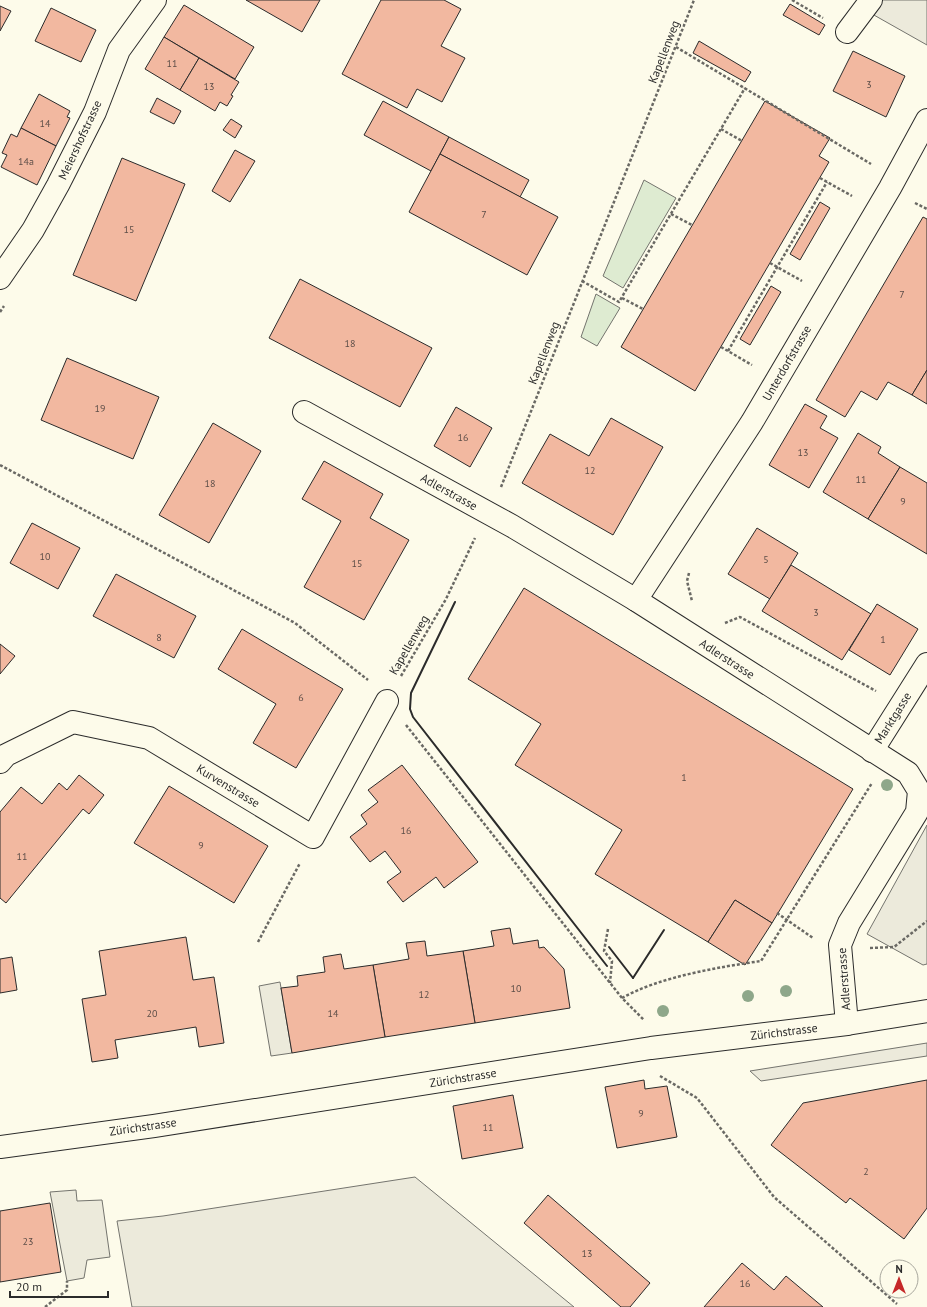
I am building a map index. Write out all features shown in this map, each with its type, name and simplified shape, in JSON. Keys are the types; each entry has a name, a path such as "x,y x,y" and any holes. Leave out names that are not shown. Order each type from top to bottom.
{"street":[{"name":"Meiershofstrasse","path":"0,278 33,230 58,185 94,112 119,50 155,0"},
{"path":"847,32 871,0"},
{"name":"Unterdorfstrasse","path":"636,600 749,428 927,120"},
{"name":"Adlerstrasse","path":"304,412 512,526 636,600 872,752 908,773 919,791 917,812 849,923 840,945 847,1024"},
{"name":"Marktgasse","path":"872,752 927,664"},
{"path":"313,837 387,701"},
{"name":"Kurvenstrasse","path":"0,762 6,755 73,722 149,738 313,837"},
{"name":"Zürichstrasse","path":"0,1147 154,1126 651,1048 847,1024 927,1011"}],"path":[{"name":"Kapellenweg","path":"387,701 446,599 503,484 694,0"},
{"path":"792,0 847,32"},
{"path":"676,47 871,164"},
{"path":"582,281 619,302 745,88"},
{"path":"721,129 742,141"},
{"path":"820,178 852,196"},
{"path":"728,351 827,182"},
{"path":"671,214 692,225"},
{"path":"770,263 802,281"},
{"path":"622,298 643,309"},
{"path":"721,347 752,365"},
{"path":"691,567 687,581 693,605"},
{"path":"723,624 740,617 901,704"},
{"path":"622,998 637,989 703,971 761,961 874,780"},
{"path":"258,942 313,837"},
{"path":"777,913 814,938"},
{"path":"863,949 894,947 927,921"},
{"path":"608,929 604,951 612,961 610,983"},
{"path":"651,1048 654,1072 697,1098 774,1197 897,1304"},
{"path":"44,1307 67,1290 67,1281"}],"green space":[{"path":"644,180 676,198 623,288 603,276"},
{"path":"596,294 620,308 597,346 581,337"}],"shaded area":[{"path":"871,0 927,0 927,45 865,10"},
{"path":"927,825 927,964 923,965 867,934"},
{"path":"280,982 292,1053 271,1056 259,986"},
{"path":"927,1043 927,1056 761,1081 750,1071"},
{"path":"415,1177 574,1307 132,1307 117,1221 163,1216"},
{"path":"76,1190 77,1201 102,1200 110,1257 87,1260 84,1278 67,1281 50,1192"}],"building":[{"path":"246,0 320,0 302,32"},
{"path":"381,0 444,0 461,9 441,46 465,58 442,102 417,89 407,108 342,74"},
{"path":"790,4 825,25 819,35 783,15"},
{"path":"184,5 254,47 235,79 164,37"},
{"path":"0,6 11,11 0,31"},
{"path":"51,8 96,30 81,62 35,41"},
{"path":"164,37 199,58 180,90 145,69"},
{"path":"699,41 751,72 745,82 693,53"},
{"path":"853,51 905,76 886,117 833,91"},
{"path":"199,58 239,82 231,95 233,96 227,106 220,102 215,111 180,90"},
{"path":"39,94 70,111 67,117 70,118 56,146 21,128"},
{"path":"157,98 181,111 174,124 150,112"},
{"path":"383,101 449,137 431,171 364,135"},
{"path":"765,101 830,138 819,156 829,162 695,391 621,347"},
{"path":"231,119 242,126 235,138 223,130"},
{"path":"21,128 56,146 37,185 1,167 7,155 2,153 11,134 17,137"},
{"path":"449,137 529,180 520,197 440,154"},
{"path":"235,150 255,161 230,202 212,191"},
{"path":"440,154 558,217 527,275 409,212"},
{"path":"122,158 185,184 136,301 73,275"},
{"path":"820,202 830,208 800,260 790,254"},
{"path":"923,217 927,219 927,370 912,395 888,382 877,400 861,391 845,417 816,400"},
{"path":"300,279 432,348 400,407 269,338"},
{"path":"771,286 781,292 750,345 740,339"},
{"path":"67,358 159,397 133,459 41,420"},
{"path":"927,370 927,404 912,395"},
{"path":"805,404 827,416 820,428 838,438 809,488 769,465"},
{"path":"456,407 492,428 470,467 434,446"},
{"path":"611,418 663,447 613,535 522,483 550,434 589,456"},
{"path":"213,423 261,451 209,543 159,515"},
{"path":"858,433 881,447 878,453 900,467 868,519 823,492"},
{"path":"324,461 383,494 370,518 409,540 364,620 304,587 341,521 302,499"},
{"path":"900,467 927,483 927,554 868,519"},
{"path":"32,523 80,548 58,589 10,563"},
{"path":"757,528 798,553 770,599 728,574"},
{"path":"791,565 871,614 842,660 762,611"},
{"path":"116,574 196,616 174,658 93,616"},
{"path":"524,588 853,789 772,923 735,900 708,942 595,874 622,830 515,765 541,724 468,679"},
{"path":"877,604 918,629 890,675 849,650"},
{"path":"242,629 343,689 296,768 253,743 276,704 218,669"},
{"path":"0,644 15,656 0,674"},
{"path":"402,765 478,862 444,888 436,877 403,902 387,882 401,872 385,851 370,862 350,837 367,824 361,815 378,802 368,790"},
{"path":"79,775 104,795 89,814 83,809 6,903 0,898 0,812 21,787 42,804 59,783 67,790"},
{"path":"169,786 268,846 234,903 134,843"},
{"path":"735,900 772,923 745,965 708,942"},
{"path":"510,928 513,944 538,940 539,948 544,947 564,969 570,1008 475,1023 463,951 494,946 491,931"},
{"path":"186,937 193,980 214,977 224,1043 199,1047 196,1027 115,1040 118,1058 92,1062 82,999 106,995 99,951"},
{"path":"425,941 427,956 463,951 475,1023 385,1037 373,965 409,959 406,943"},
{"path":"341,954 344,969 373,965 385,1037 292,1053 281,988 298,986 297,976 325,972 323,957"},
{"path":"12,957 17,990 0,993 0,959"},
{"path":"644,1080 645,1089 667,1086 677,1137 617,1148 605,1087"},
{"path":"927,1080 927,1208 904,1239 850,1198 846,1203 771,1145 803,1103"},
{"path":"513,1095 523,1148 462,1159 453,1106"},
{"path":"548,1195 650,1283 630,1307 621,1307 524,1223"},
{"path":"50,1203 61,1272 0,1282 0,1211"},
{"path":"742,1263 774,1290 786,1276 823,1307 704,1307"}],"wall":[{"path":"455,602 411,693 410,709 413,717 607,966"},
{"path":"633,978 664,930"},
{"path":"609,947 633,978"}]}
